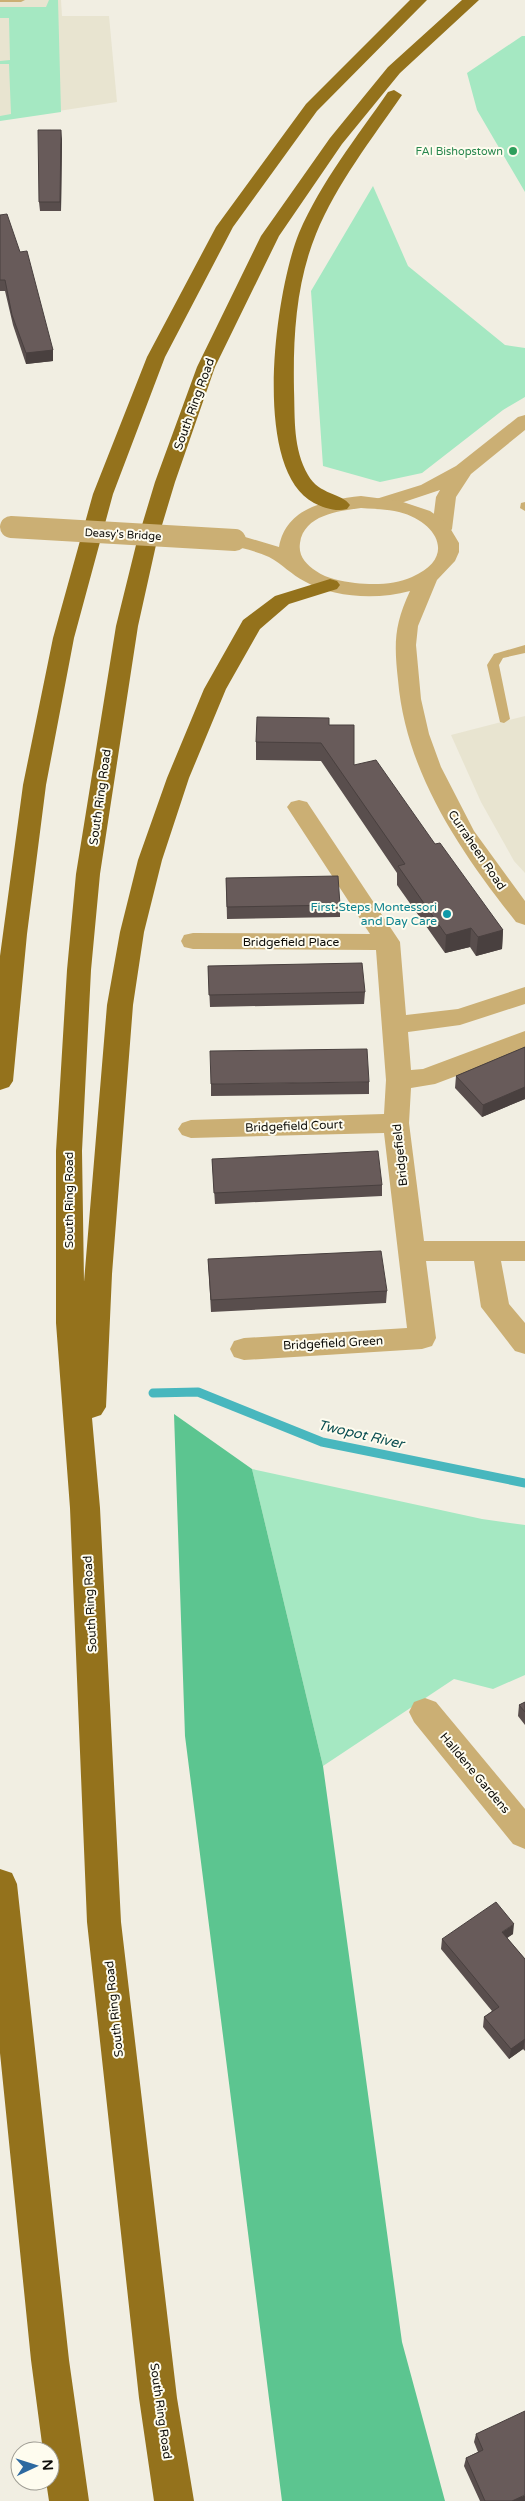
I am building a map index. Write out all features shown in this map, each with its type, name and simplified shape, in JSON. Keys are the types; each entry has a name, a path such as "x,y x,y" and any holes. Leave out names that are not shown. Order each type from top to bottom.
{"highway":[{"path":"0,1081 18,896 49,707 86,547 128,418 151,363 181,302 212,244 241,199 272,157 339,78 373,42 420,0"},
{"name":"South Ring Road","path":"174,2501 158,2398 104,1922 85,1508 70,1304 69,1151 79,970 100,791 127,626 146,545 165,482 206,367 270,236 336,141 394,70 471,0"},
{"path":"340,505 314,495 304,484 293,464 288,440 284,355 288,307 296,266 309,232 334,184 438,29"},
{"path":"85,1508 98,1274 119,1014 132,932 150,860 178,778 216,689 251,625 282,600 330,584"},
{"path":"0,1884 50,2360 69,2501"}],"street":[{"path":"235,540 260,537 296,525 315,513 340,505 383,503 428,489 463,470 525,421"},
{"path":"442,529 446,497 463,470"},
{"path":"383,503 414,511 427,517 442,529"},
{"path":"296,525 289,538 289,552 297,565"},
{"name":"Deasy's Bridge","path":"4,527 235,540"},
{"name":"Curraheen Road","path":"235,540 274,552 297,565 311,576 330,584 352,589 374,590 395,588 428,577 439,568 446,559 449,549 448,539 442,529"},
{"name":"Curraheen Road","path":"428,577 418,596 406,633 407,687 420,744 450,812 486,868 525,917"},
{"name":"Curraheen Road","path":"374,590 392,609 406,633"},
{"path":"300,807 388,942"},
{"name":"Bridgefield Place","path":"193,941 388,942"},
{"name":"Bridgefield","path":"388,942 399,1080 396,1124 422,1338"},
{"path":"396,1025 460,1017 525,995"},
{"path":"399,1080 426,1078 525,1040"},
{"name":"Bridgefield Court","path":"191,1129 396,1124"},
{"path":"411,1251 525,1250"},
{"path":"486,1251 496,1307 525,1343"},
{"name":"Bridgefield Green","path":"244,1348 422,1338"},
{"name":"Halldene Gardens","path":"425,1712 525,1834"}],"lane":[{"path":"0,0 21,0"},
{"path":"504,719 493,665 498,656 525,649"}],"shaded area":[{"path":"0,0 61,0 62,16 109,16 117,102 0,120"},
{"path":"525,716 525,873 514,861 481,802 451,735"}],"green space":[{"path":"49,0 58,0 61,112 0,121 0,116 11,114 9,64 0,64 0,61 10,60 9,18 0,18 0,7 46,7"},
{"name":"FAI Bishopstown","path":"522,36 525,36 525,192 477,110 467,73"},
{"path":"373,186 408,266 505,345 525,348 525,397 503,410 422,473 380,482 323,466 311,291"},
{"path":"174,1414 252,1469 323,1766 402,2342 445,2501 282,2501 185,1736"},
{"path":"252,1469 482,1519 525,1525 525,1675 493,1689 454,1679 323,1766"}],"building":[{"path":"38,130 61,130 60,202 39,202"},
{"path":"7,214 20,252 27,251 53,350 26,353 12,315 5,280 0,280 0,215"},
{"path":"257,717 329,718 329,725 354,725 354,765 376,760 435,844 440,843 503,930 478,937 471,928 446,935 398,866 405,864 321,743 256,742"},
{"path":"338,876 340,905 227,907 226,878"},
{"path":"362,963 365,992 209,995 208,966"},
{"path":"525,1047 525,1087 483,1105 456,1076"},
{"path":"367,1049 369,1082 211,1084 210,1051"},
{"path":"378,1151 382,1185 214,1193 212,1159"},
{"path":"381,1251 387,1291 211,1300 208,1259"},
{"path":"525,1702 525,1712 519,1705"},
{"path":"496,1902 514,1924 502,1932 525,1959 525,2039 511,2049 484,2017 499,2007 442,1939"},
{"path":"525,2411 525,2495 512,2501 485,2501 466,2458 483,2450 476,2434"}],"waterway":[{"name":"Twopot River","path":"153,1393 198,1392 322,1442 525,1483"}],"place":[{"name":"FAI Bishopstown","path":"513,151"},
{"name":"First Steps Montessori and Day Care","path":"447,914"}]}
